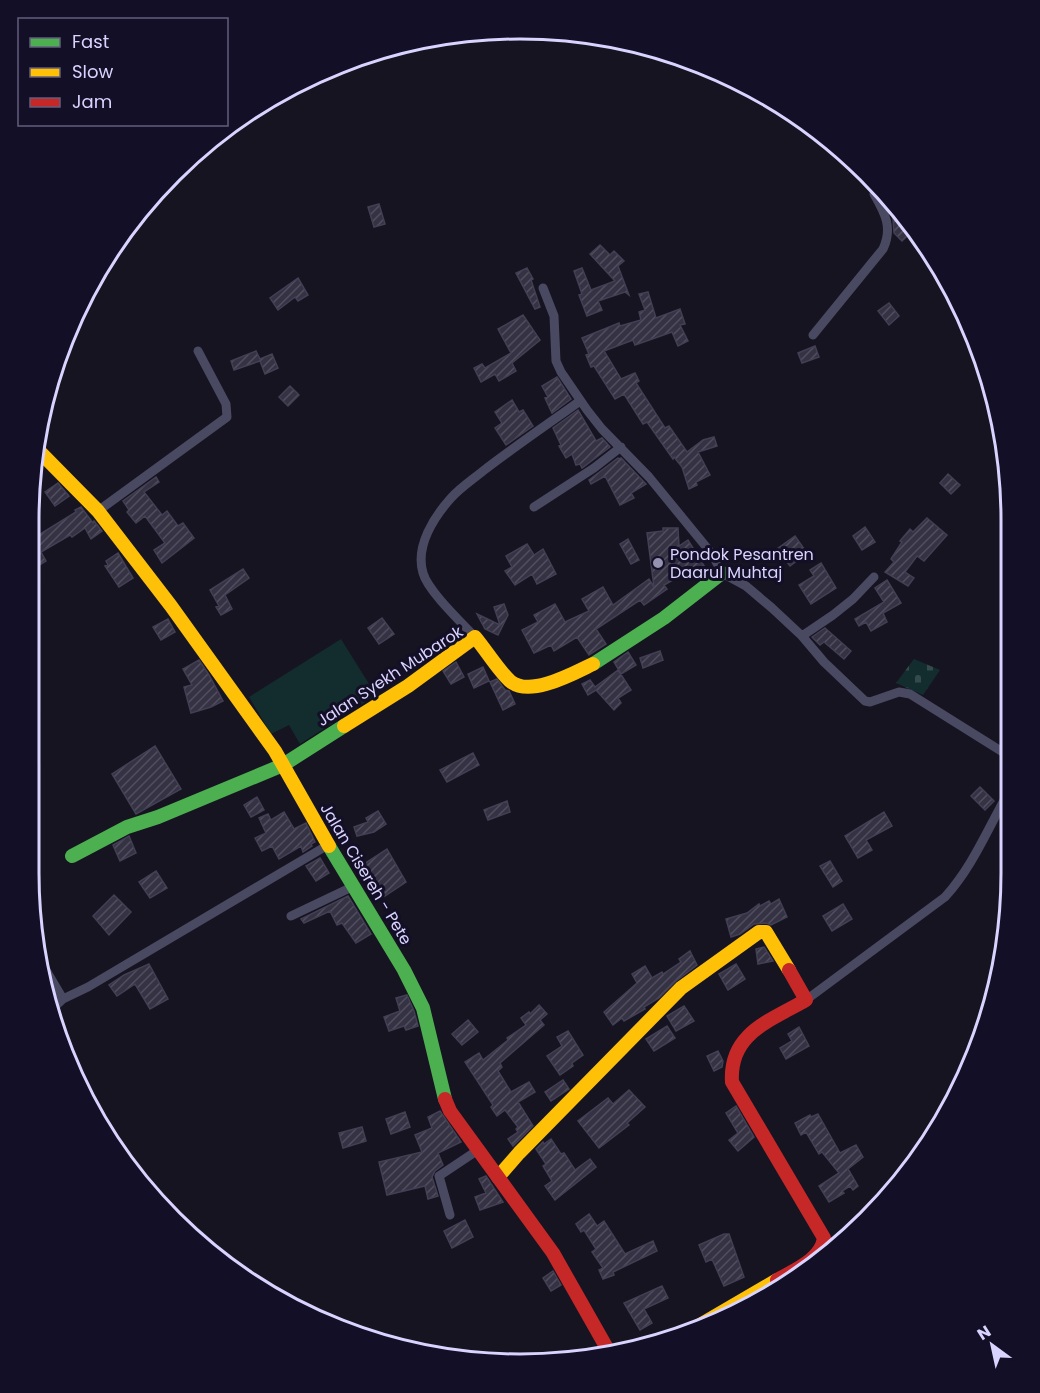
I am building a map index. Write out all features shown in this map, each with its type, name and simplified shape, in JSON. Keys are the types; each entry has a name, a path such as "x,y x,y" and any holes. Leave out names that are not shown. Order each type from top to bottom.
{"street":[{"path":"813,335 883,249 888,239 887,220 875,195"},
{"path":"543,288 554,316 556,361 561,372 602,429 650,477 712,554 722,573 746,586 802,636 824,662 865,701 870,702 899,692 910,694 1001,751"},
{"path":"98,511 226,417 226,404 198,351"},
{"path":"475,637 430,586 423,573 421,557 429,530 438,513 453,495 497,460 580,401"},
{"path":"534,507 594,468 621,447"},
{"name":"Jalan Cisereh - Pete","path":"43,455 98,511 171,606 283,765 328,845 405,970 423,1008 443,1096 450,1111 553,1253 606,1346"},
{"name":"Jalan Syekh Mubarok","path":"72,856 127,827 158,817 283,765 408,686 475,637 511,682 522,686 552,684 597,662 663,618 722,573"},
{"path":"802,636 840,610 874,577"},
{"path":"821,1248 824,1238 732,1082 730,1065 735,1051 744,1039 806,1000 945,897 976,856 1001,807"},
{"path":"57,1004 328,845"},
{"path":"291,916 354,886"},
{"path":"498,1177 681,988 759,932 766,932 769,936 806,1000"},
{"path":"51,978 63,999"},
{"path":"450,1215 439,1176 478,1150"}],"green space":[{"path":"341,639 376,695 300,744 289,725 271,734 249,697"},
{"path":"914,659 940,670 923,695 896,683"}],"building":[{"path":"379,204 385,224 374,227 368,207"},
{"path":"891,213 908,235 902,241 894,233"},
{"path":"600,245 610,255 614,251 624,261 618,266 629,295 625,292 598,301 602,310 587,316 579,295 582,294 574,271 582,268 591,290 615,281 590,254"},
{"path":"527,268 533,279 531,280 540,307 535,309 516,273"},
{"path":"298,278 308,295 298,301 295,297 278,310 270,298"},
{"path":"648,292 656,318 680,309 685,324 680,325 688,341 678,346 672,332 635,345 633,340 604,351 621,379 635,373 639,381 636,383 665,428 669,426 687,452 703,440 714,437 717,446 698,452 710,475 696,482 697,485 689,489 682,467 674,457 673,459 647,422 643,424 624,394 615,399 594,366 591,367 586,355 589,354 582,338 619,323 620,326 641,320 639,312 645,310 639,294"},
{"path":"889,303 899,316 889,325 878,311"},
{"path":"523,315 540,340 512,363 516,371 499,381 495,374 481,382 474,368 482,364 485,368 511,353 498,329"},
{"path":"815,346 819,357 802,363 798,353"},
{"path":"256,351 260,359 272,354 278,368 265,374 260,361 234,370 231,361"},
{"path":"557,377 571,399 552,413 545,398 548,397 542,386"},
{"path":"290,386 299,395 288,406 279,397"},
{"path":"512,400 519,412 523,410 533,426 506,445 495,428 502,423 495,412"},
{"path":"578,410 596,441 602,438 610,447 582,468 580,464 576,465 572,454 566,458 553,428"},
{"path":"621,458 646,484 631,493 634,498 620,505 605,476 591,484 589,480"},
{"path":"948,474 960,485 951,494 940,483"},
{"path":"156,477 159,482 144,492 162,515 167,511 178,526 183,523 194,538 162,563 154,550 165,543 145,516 136,523 127,512 129,510 123,501"},
{"path":"58,483 69,496 55,506 45,492"},
{"path":"81,507 102,531 91,539 85,528 72,537 70,535 41,552 46,561 39,565 39,535 76,512 75,510"},
{"path":"927,518 947,535 924,561 917,556 905,572 914,578 908,586 885,572 894,562 891,559 902,542 900,541 910,529 913,532"},
{"path":"865,527 875,542 862,550 853,536"},
{"path":"663,528 678,528 679,546 688,540 706,569 698,574 694,568 664,585 667,589 644,605 640,600 596,629 606,644 589,655 577,637 554,651 551,645 534,653 522,630 538,622 534,615 555,604 565,622 589,611 582,599 603,587 613,605 649,579 654,587 647,533 663,531"},
{"path":"795,536 807,553 790,566 777,549"},
{"path":"628,539 639,560 631,564 620,544"},
{"path":"527,544 534,555 543,549 556,574 537,584 532,574 515,585 505,571 512,567 506,556"},
{"path":"118,553 133,578 119,587 105,566 108,565 106,561"},
{"path":"821,563 836,588 811,604 799,585 814,576 810,570"},
{"path":"243,569 249,578 225,595 232,609 221,615 210,590"},
{"path":"887,580 901,603 883,613 887,622 871,631 866,622 859,626 855,619 884,602 875,588"},
{"path":"504,604 508,615 498,635 485,629 477,614 500,625 494,607"},
{"path":"382,618 394,634 379,644 368,628"},
{"path":"168,619 175,632 161,640 153,627"},
{"path":"825,628 851,651 844,659 824,642 820,645 812,637"},
{"path":"660,651 663,660 643,668 640,658"},
{"path":"628,652 636,665 621,674 614,662"},
{"path":"199,660 223,701 191,713 184,687 192,685 183,669"},
{"path":"456,662 464,677 451,684 443,671"},
{"path":"483,667 489,681 474,688 468,674"},
{"path":"618,670 631,690 618,698 621,703 614,710 596,690 588,695 582,684 590,680 595,687"},
{"path":"497,679 505,690 509,691 515,704 503,710 490,682"},
{"path":"155,746 181,789 136,814 112,774"},
{"path":"473,753 479,765 447,782 440,770"},
{"path":"980,787 994,801 985,810 971,796"},
{"path":"257,797 264,810 251,817 244,805"},
{"path":"507,801 510,812 488,820 484,810"},
{"path":"378,811 386,824 374,832 357,836 354,827 368,822 366,818"},
{"path":"284,812 294,829 306,823 315,842 303,852 301,846 279,859 272,846 262,851 255,838 266,833 259,818 268,814 271,820"},
{"path":"884,812 892,826 866,840 872,850 858,858 845,836"},
{"path":"129,836 136,853 120,861 113,845"},
{"path":"387,849 406,882 379,900 367,879 372,876 364,864"},
{"path":"320,858 329,873 316,881 306,866"},
{"path":"830,861 842,881 833,887 820,866"},
{"path":"156,871 167,888 150,898 139,882"},
{"path":"114,895 131,912 109,935 93,916"},
{"path":"348,896 371,934 356,943 342,923 337,925 330,911 304,923 301,919"},
{"path":"779,899 787,917 771,925 754,924 740,934 731,937 726,919 747,913 759,904 760,906 769,901 771,904"},
{"path":"843,904 852,919 832,931 823,916"},
{"path":"764,947 773,961 758,964 756,949"},
{"path":"690,951 697,965 659,998 644,1007 645,1009 624,1021 622,1018 613,1025 604,1012 637,983 632,974 645,966 652,978 662,972 663,974 681,962 679,959"},
{"path":"149,964 168,999 150,1009 135,984 117,996 109,985 124,975"},
{"path":"736,964 745,979 728,990 719,974"},
{"path":"407,995 418,1026 406,1030 404,1026 389,1031 384,1017 400,1011 396,998"},
{"path":"539,1005 547,1014 540,1020 544,1025 500,1063 502,1067 498,1071 511,1092 529,1082 535,1092 518,1102 533,1126 513,1146 508,1139 518,1132 516,1129 518,1127 505,1110 497,1116 491,1107 493,1105 465,1062 479,1053 483,1060 508,1040 507,1038 526,1025 521,1018 529,1012 530,1014"},
{"path":"684,1006 694,1021 676,1031 667,1016"},
{"path":"468,1020 478,1032 462,1045 452,1034"},
{"path":"667,1026 675,1038 654,1051 646,1039"},
{"path":"799,1027 809,1046 786,1059 780,1048 792,1041 788,1034"},
{"path":"568,1031 583,1055 560,1075 547,1056 562,1046 557,1037"},
{"path":"718,1051 723,1061 722,1067 714,1071 707,1056"},
{"path":"563,1080 569,1089 551,1101 545,1092"},
{"path":"629,1090 645,1107 627,1123 629,1125 599,1148 578,1121 608,1098 613,1104"},
{"path":"736,1106 754,1137 738,1151 729,1140 738,1133 726,1113"},
{"path":"440,1111 461,1142 438,1153 443,1165 435,1171 432,1177 438,1196 428,1199 425,1186 387,1195 379,1162 422,1152 415,1135 432,1128 428,1117"},
{"path":"405,1112 410,1127 391,1134 386,1119"},
{"path":"818,1114 840,1153 856,1145 863,1157 848,1169 858,1186 853,1190 850,1186 842,1191 844,1193 829,1202 819,1186 839,1173 822,1152 819,1154 806,1132 801,1135 795,1123 810,1115 811,1117"},
{"path":"362,1127 366,1141 343,1148 339,1133"},
{"path":"551,1139 575,1170 590,1159 596,1167 555,1200 545,1186 552,1181 543,1166 546,1164 536,1149 543,1142 544,1144"},
{"path":"486,1176 503,1202 480,1210 475,1197 486,1193 479,1179"},
{"path":"589,1214 597,1226 604,1221 625,1254 653,1241 657,1251 603,1279 599,1270 603,1268 592,1252 596,1249 584,1230 581,1232 576,1224"},
{"path":"465,1220 473,1237 452,1248 444,1231"},
{"path":"729,1234 744,1277 724,1286 712,1259 706,1262 699,1245"},
{"path":"553,1271 561,1285 551,1291 543,1278"},
{"path":"662,1286 668,1298 644,1309 652,1323 640,1330 624,1303"}],"traffic: fast":[{"path":"593,664 664,618 722,573"},
{"path":"72,856 127,827 158,817 283,765 344,726"},
{"path":"329,846 404,970 423,1008 445,1099"}],"traffic: slow":[{"path":"43,455 98,511 171,606 275,751 329,846"},
{"path":"344,726 408,686 475,637 510,681 519,686 529,687 552,682 593,664"},
{"path":"498,1177 681,988 759,932 766,932 789,970"}],"traffic: jam":[{"path":"789,970 806,1000 766,1022 745,1040 737,1051 732,1082 824,1238 820,1249"},
{"path":"445,1099 450,1111 553,1253 606,1346"}],"place":[{"name":"Pondok Pesantren Daarul Muhtaj","path":"658,563"}]}
